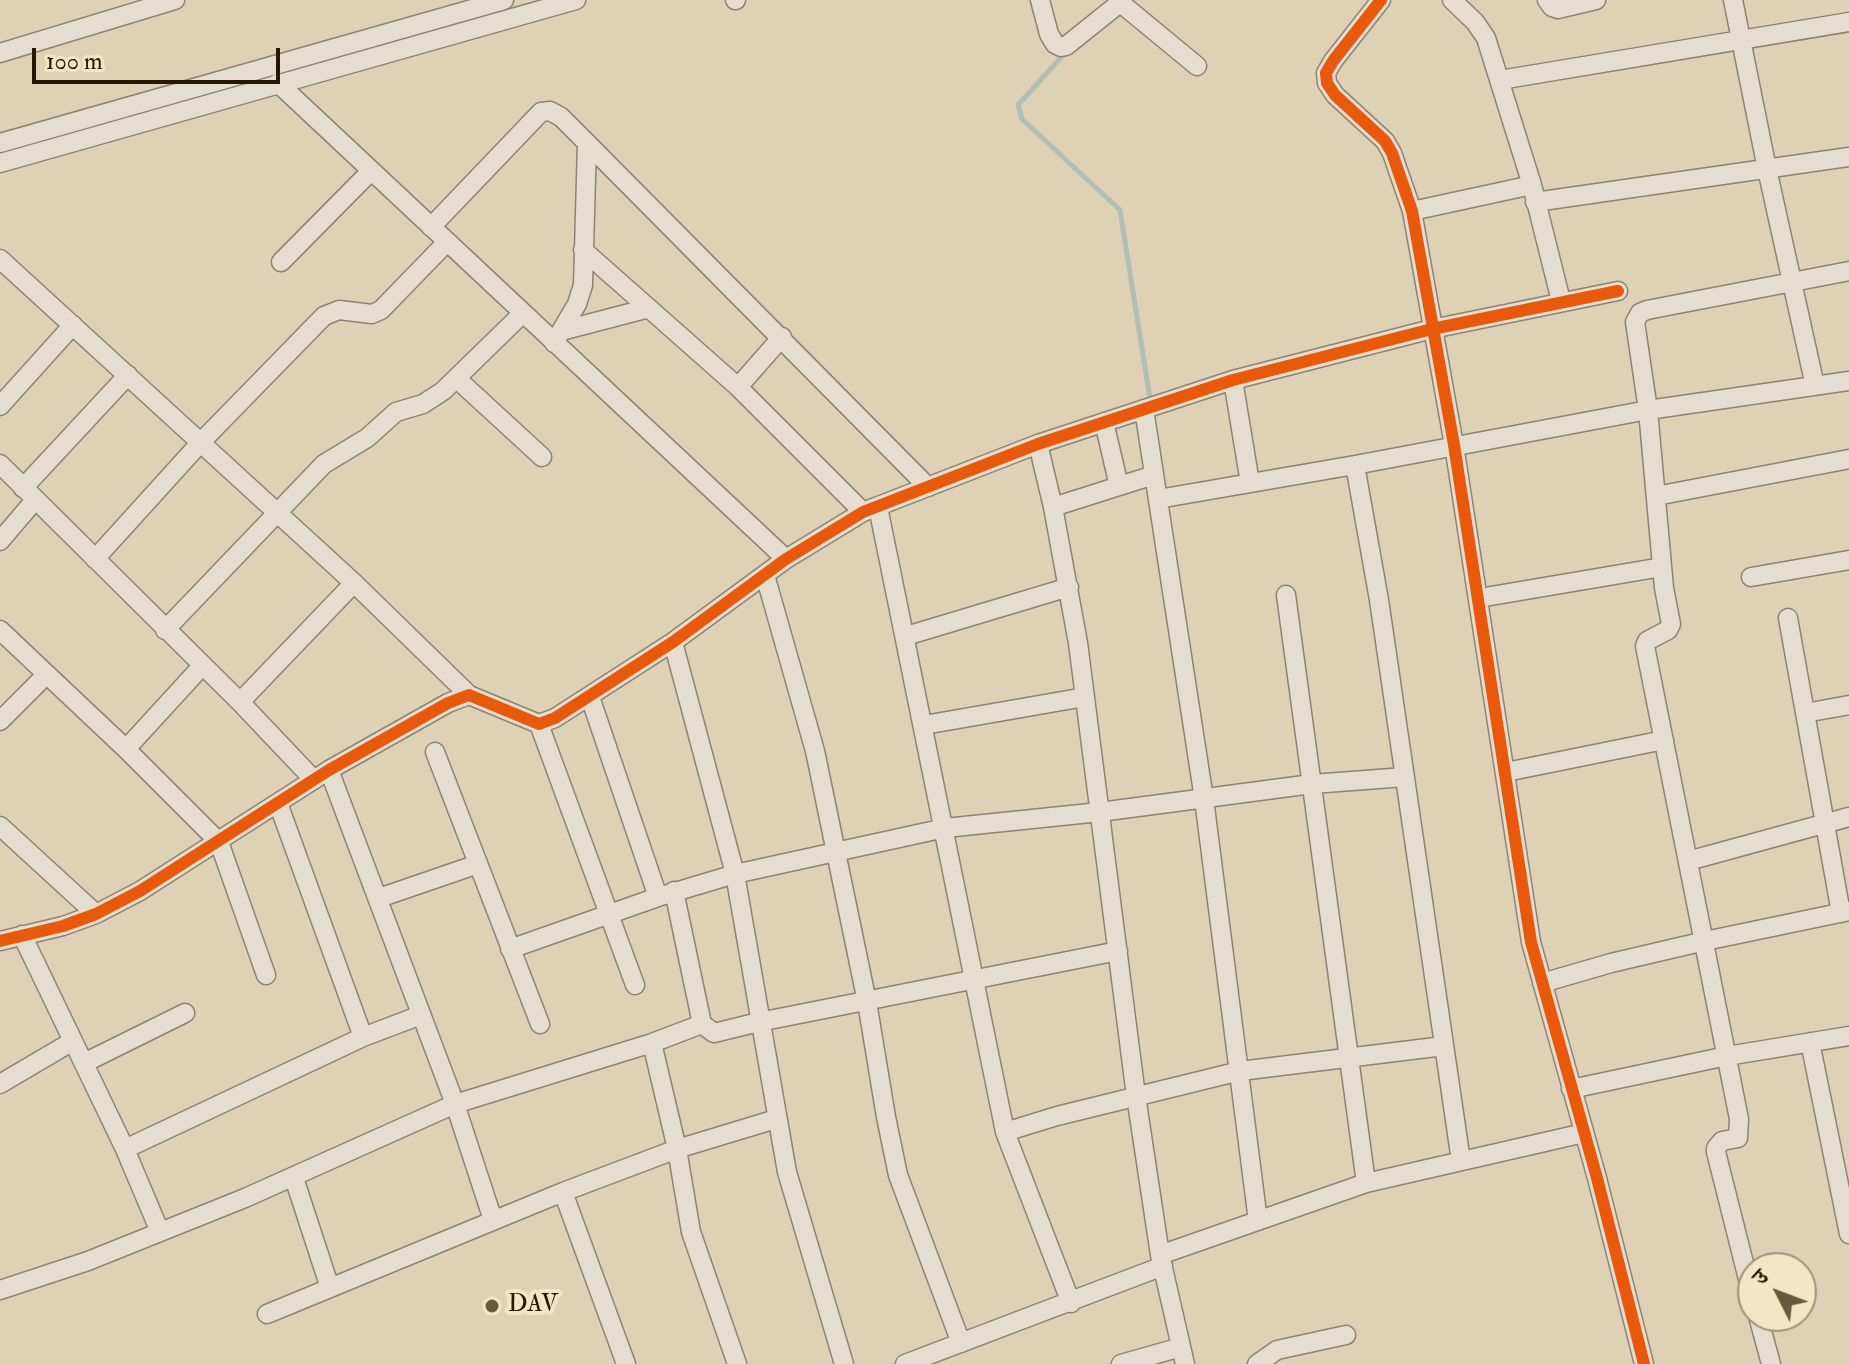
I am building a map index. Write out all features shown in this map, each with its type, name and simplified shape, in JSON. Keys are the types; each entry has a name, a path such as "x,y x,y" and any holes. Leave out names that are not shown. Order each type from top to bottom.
{"street":[{"path":"0,53 133,6 175,0"},
{"path":"0,163 103,124 504,0"},
{"path":"0,143 103,124 278,83 576,0"},
{"path":"1040,0 1049,34 1061,47 1116,6 1123,5 1197,66"},
{"path":"1381,0 1333,61 1326,73 1327,83 1335,95 1385,141 1412,211 1479,598 1531,942 1644,1364"},
{"path":"1547,0 1558,9 1596,0"},
{"path":"1733,0 1815,386"},
{"path":"1462,3 1486,38 1500,80 1534,194 1561,301"},
{"path":"1500,80 1849,22"},
{"path":"278,83 523,313 558,337 786,559"},
{"path":"431,227 541,112 550,111 561,117 928,487"},
{"path":"558,337 577,304 583,285 587,143"},
{"path":"1412,211 1849,157"},
{"path":"281,262 371,171"},
{"path":"95,559 201,442 324,316 339,310 372,314 381,310 447,242"},
{"path":"583,250 871,509 906,636 1005,1132 1071,1303"},
{"path":"0,259 354,583 469,695 539,724 635,985"},
{"path":"1741,1252 1716,1152 1718,1144 1738,1138 1740,1134 1705,941 1645,646 1647,641 1668,630 1671,624 1662,567 1648,410 1635,322 1640,313 1849,271"},
{"path":"539,724 590,697 673,642 786,559 871,509 1038,444 1233,380 1432,329 1618,291"},
{"path":"558,337 649,308"},
{"path":"165,630 330,458 367,438 396,412 432,399 523,313"},
{"path":"0,406 73,325"},
{"path":"738,387 782,337"},
{"path":"0,541 29,494 128,375"},
{"path":"456,378 542,457"},
{"path":"1233,380 1250,483"},
{"path":"1158,499 1648,410 1849,381"},
{"path":"1144,409 1204,799 1258,1221"},
{"path":"1104,422 1119,486"},
{"path":"1038,444 1069,587 1136,1096 1162,1260 1183,1355 1121,1364"},
{"path":"1656,496 1849,459"},
{"path":"0,464 202,666 322,775 379,898 455,1104 493,1220"},
{"path":"1355,465 1379,600 1461,1161"},
{"path":"1053,507 1154,475"},
{"path":"1751,577 1849,560"},
{"path":"1479,598 1662,567"},
{"path":"765,575 815,751 867,1002 898,1175 961,1343"},
{"path":"240,702 354,583"},
{"path":"906,636 1069,587"},
{"path":"1286,595 1366,1183"},
{"path":"1542,983 1611,963 1845,912 1824,823 1788,618"},
{"path":"0,630 219,842 266,975"},
{"path":"673,642 735,874 776,1119 797,1211 844,1364"},
{"path":"126,749 202,666"},
{"path":"0,721 47,674"},
{"path":"0,941 63,926 96,914 140,891 322,775 448,703 469,695"},
{"path":"590,697 666,894 702,1024 714,1033 1118,951"},
{"path":"924,725 1085,697"},
{"path":"1805,713 1849,705"},
{"path":"1506,772 1664,740"},
{"path":"435,752 540,1024"},
{"path":"510,949 666,894 735,874 945,828 1100,812 1312,784 1405,777"},
{"path":"278,803 363,1037"},
{"path":"1688,861 1849,817"},
{"path":"0,826 96,914"},
{"path":"379,898 478,864"},
{"path":"22,935 125,1149 160,1232"},
{"path":"84,1063 185,1013"},
{"path":"125,1149 363,1037 421,1015"},
{"path":"0,1290 88,1261 294,1178 455,1104 652,1043 702,1024"},
{"path":"1571,1089 1727,1056 1849,1036"},
{"path":"0,1084 73,1041"},
{"path":"1810,1042 1846,1206 1849,1234"},
{"path":"652,1043 677,1149 691,1232 737,1364"},
{"path":"1005,1132 1057,1116 1240,1071 1444,1046"},
{"path":"267,1314 563,1192 677,1149 776,1119"},
{"path":"905,1364 1071,1303 1162,1260 1258,1221 1366,1183 1584,1133"},
{"path":"294,1178 330,1288"},
{"path":"563,1192 626,1364"},
{"path":"1762,1332 1771,1364"},
{"path":"1257,1364 1277,1350 1346,1335"}],"waterway":[{"path":"1065,53 1018,105 1022,119 1120,210 1150,399"}],"cycle path":[{"path":"1381,0 1333,61 1326,73 1327,83 1335,95 1385,141 1412,211 1454,445 1531,942 1597,1178 1644,1364"},
{"path":"0,941 63,926 96,914 140,891 329,770 448,703 469,695 539,724 555,718 673,642 786,559 863,512 1038,444 1233,380 1432,329 1618,291"}],"place":[{"name":"DAV","path":"492,1306"}]}
